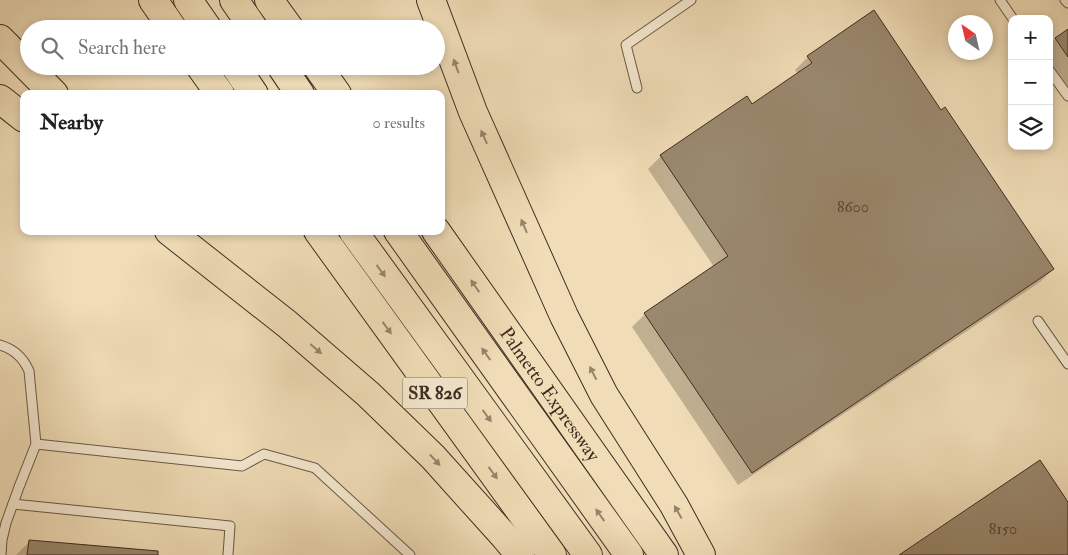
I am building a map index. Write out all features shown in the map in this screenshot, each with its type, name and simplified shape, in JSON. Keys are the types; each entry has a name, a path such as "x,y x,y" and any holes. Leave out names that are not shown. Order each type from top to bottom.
{"highway":[{"path":"153,0 167,20"},
{"path":"188,0 202,20"},
{"path":"234,0 248,20"},
{"path":"269,0 283,20"},
{"path":"431,0 438,20"},
{"path":"445,37 473,112 564,316 604,395 674,505 701,555"},
{"path":"0,39 20,59"},
{"path":"35,75 50,90"},
{"path":"206,75 217,90"},
{"path":"241,75 251,90"},
{"path":"287,75 297,90"},
{"path":"323,75 334,90"},
{"path":"0,99 20,115"},
{"path":"174,235 287,324 368,394 433,457 520,555"},
{"path":"198,235 287,324"},
{"name":"SR 826","path":"321,235 552,555"},
{"path":"356,235 588,555"},
{"path":"401,235 629,555"},
{"name":"Palmetto Expressway","path":"439,235 664,555"}],"lane":[{"path":"637,88 626,45 692,0"},
{"path":"1000,0 1010,15"},
{"path":"1065,0 1068,3"},
{"path":"1053,75 1068,96"},
{"path":"1038,321 1068,364"},
{"path":"0,344 18,354 26,365 36,444 13,504 2,540 1,555"},
{"path":"36,444 242,466 264,454 315,468 410,555"},
{"path":"13,504 230,526 228,555"}],"building":[{"path":"874,10 941,110 945,107 1054,269 752,473 644,313 728,256 660,155 747,96 752,104 812,63 807,56"},
{"path":"1068,29 1068,57 1055,38"},
{"path":"1040,460 1068,502 1068,555 899,555"},
{"path":"29,540 158,551 158,555 27,555"}]}
